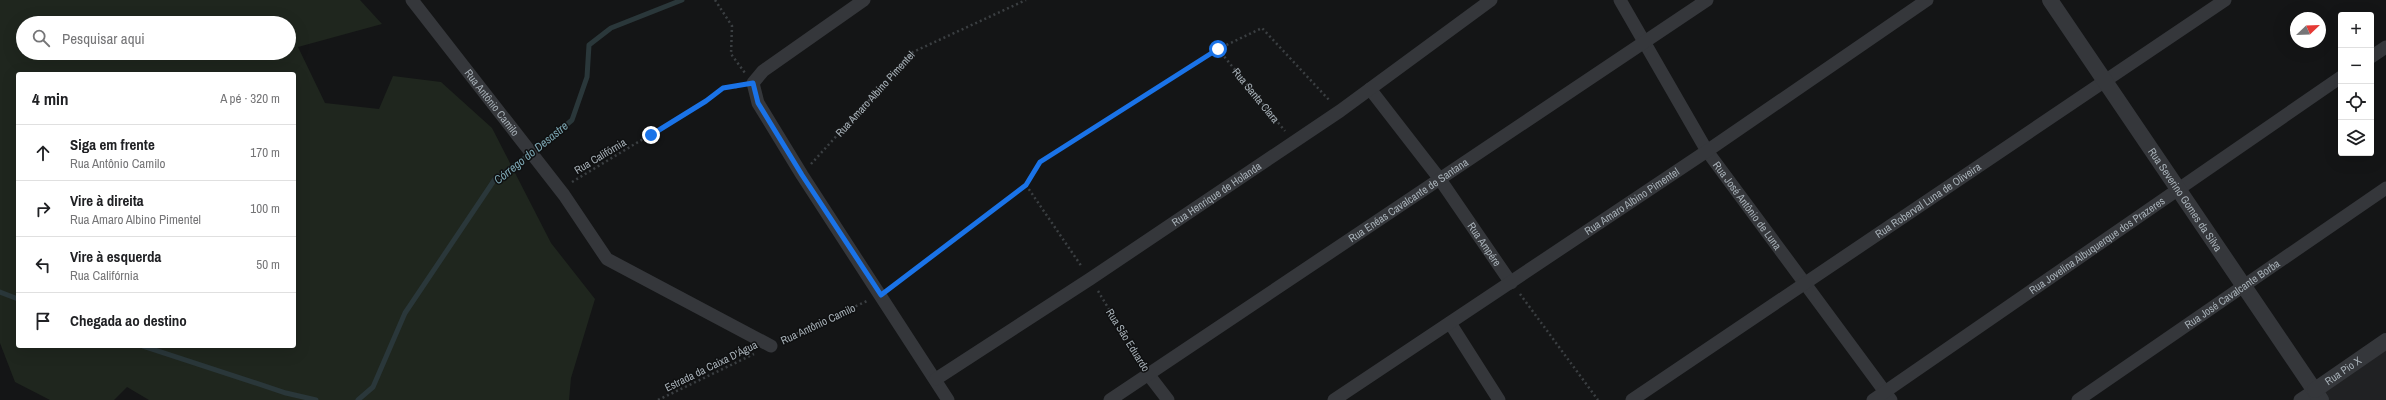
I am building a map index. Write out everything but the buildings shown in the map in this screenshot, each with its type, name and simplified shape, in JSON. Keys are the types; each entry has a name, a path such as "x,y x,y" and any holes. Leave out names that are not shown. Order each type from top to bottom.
{"street":[{"name":"Rua Antônio Camilo","path":"412,0 559,190 607,259 771,346"},
{"path":"864,0 763,71 753,83 758,103 802,175 936,379 948,400"},
{"name":"Rua Henrique de Holanda","path":"936,379 1090,279 1340,111 1491,0"},
{"name":"Rua José Antônio de Luna","path":"1620,0 1707,151 1888,396"},
{"name":"Rua Enéas Cavalcante de Santana","path":"1110,400 1439,178 1707,0"},
{"name":"Rua Amaro Albino Pimentel","path":"1334,400 1707,151 1927,0"},
{"name":"Rua Severino Gomes da Silva","path":"2050,0 2104,82 2318,395"},
{"name":"Rua Roberval Luna de Oliveira","path":"1632,400 2225,0"},
{"path":"2374,55 2386,47"},
{"name":"Rua Jovelina Albuquerque dos Prazeres","path":"1873,400 1888,396 2177,189 2338,79"},
{"name":"Rua Ampére","path":"1370,89 1439,178 1511,283"},
{"name":"Rua José Cavalcante Borba","path":"2078,400 2386,188"},
{"path":"1450,323 1499,400"},
{"name":"Rua Pio X","path":"2300,400 2318,395 2386,341"},
{"name":"Rua São Eduardo","path":"1148,374 1168,400"}],"path":[{"path":"715,0 732,26 731,54 753,83"},
{"name":"Rua Amaro Albino Pimentel","path":"802,175 913,52 1026,0"},
{"name":"Rua Antônio Camilo","path":"771,346 881,295 1026,185 1040,162 1218,49 1262,28 1340,111"},
{"name":"Rua Santa Clara","path":"1218,49 1294,141"},
{"name":"Rua Califórnia","path":"559,190 706,101 723,88 753,83"},
{"name":"Rua São Eduardo","path":"1026,185 1090,279 1148,374"},
{"path":"1511,283 1598,400"},
{"name":"Estrada da Caixa D'Água","path":"658,400 771,346"}],"shaded area":[{"path":"0,0 360,0 382,24 298,47 325,103 379,109 393,76 441,82 492,128 551,243 595,299 571,378 569,400 149,400 127,387 114,400 50,400 15,382 0,343"},
{"path":"2386,347 2386,400 2325,400 2320,391"}],"waterway":[{"name":"Córrego do Desastre","path":"358,400 373,387 405,313 495,179 543,145 572,120 587,77 589,45 611,28 682,0"},
{"name":"Córrego do Desastre","path":"0,292 16,298"},
{"name":"Córrego do Desastre","path":"149,348 286,393 316,400"}],"route":[{"path":"651,135 706,101 723,88 740,87 753,83 758,103 802,175 881,295 1026,185 1040,162 1218,49"}]}
